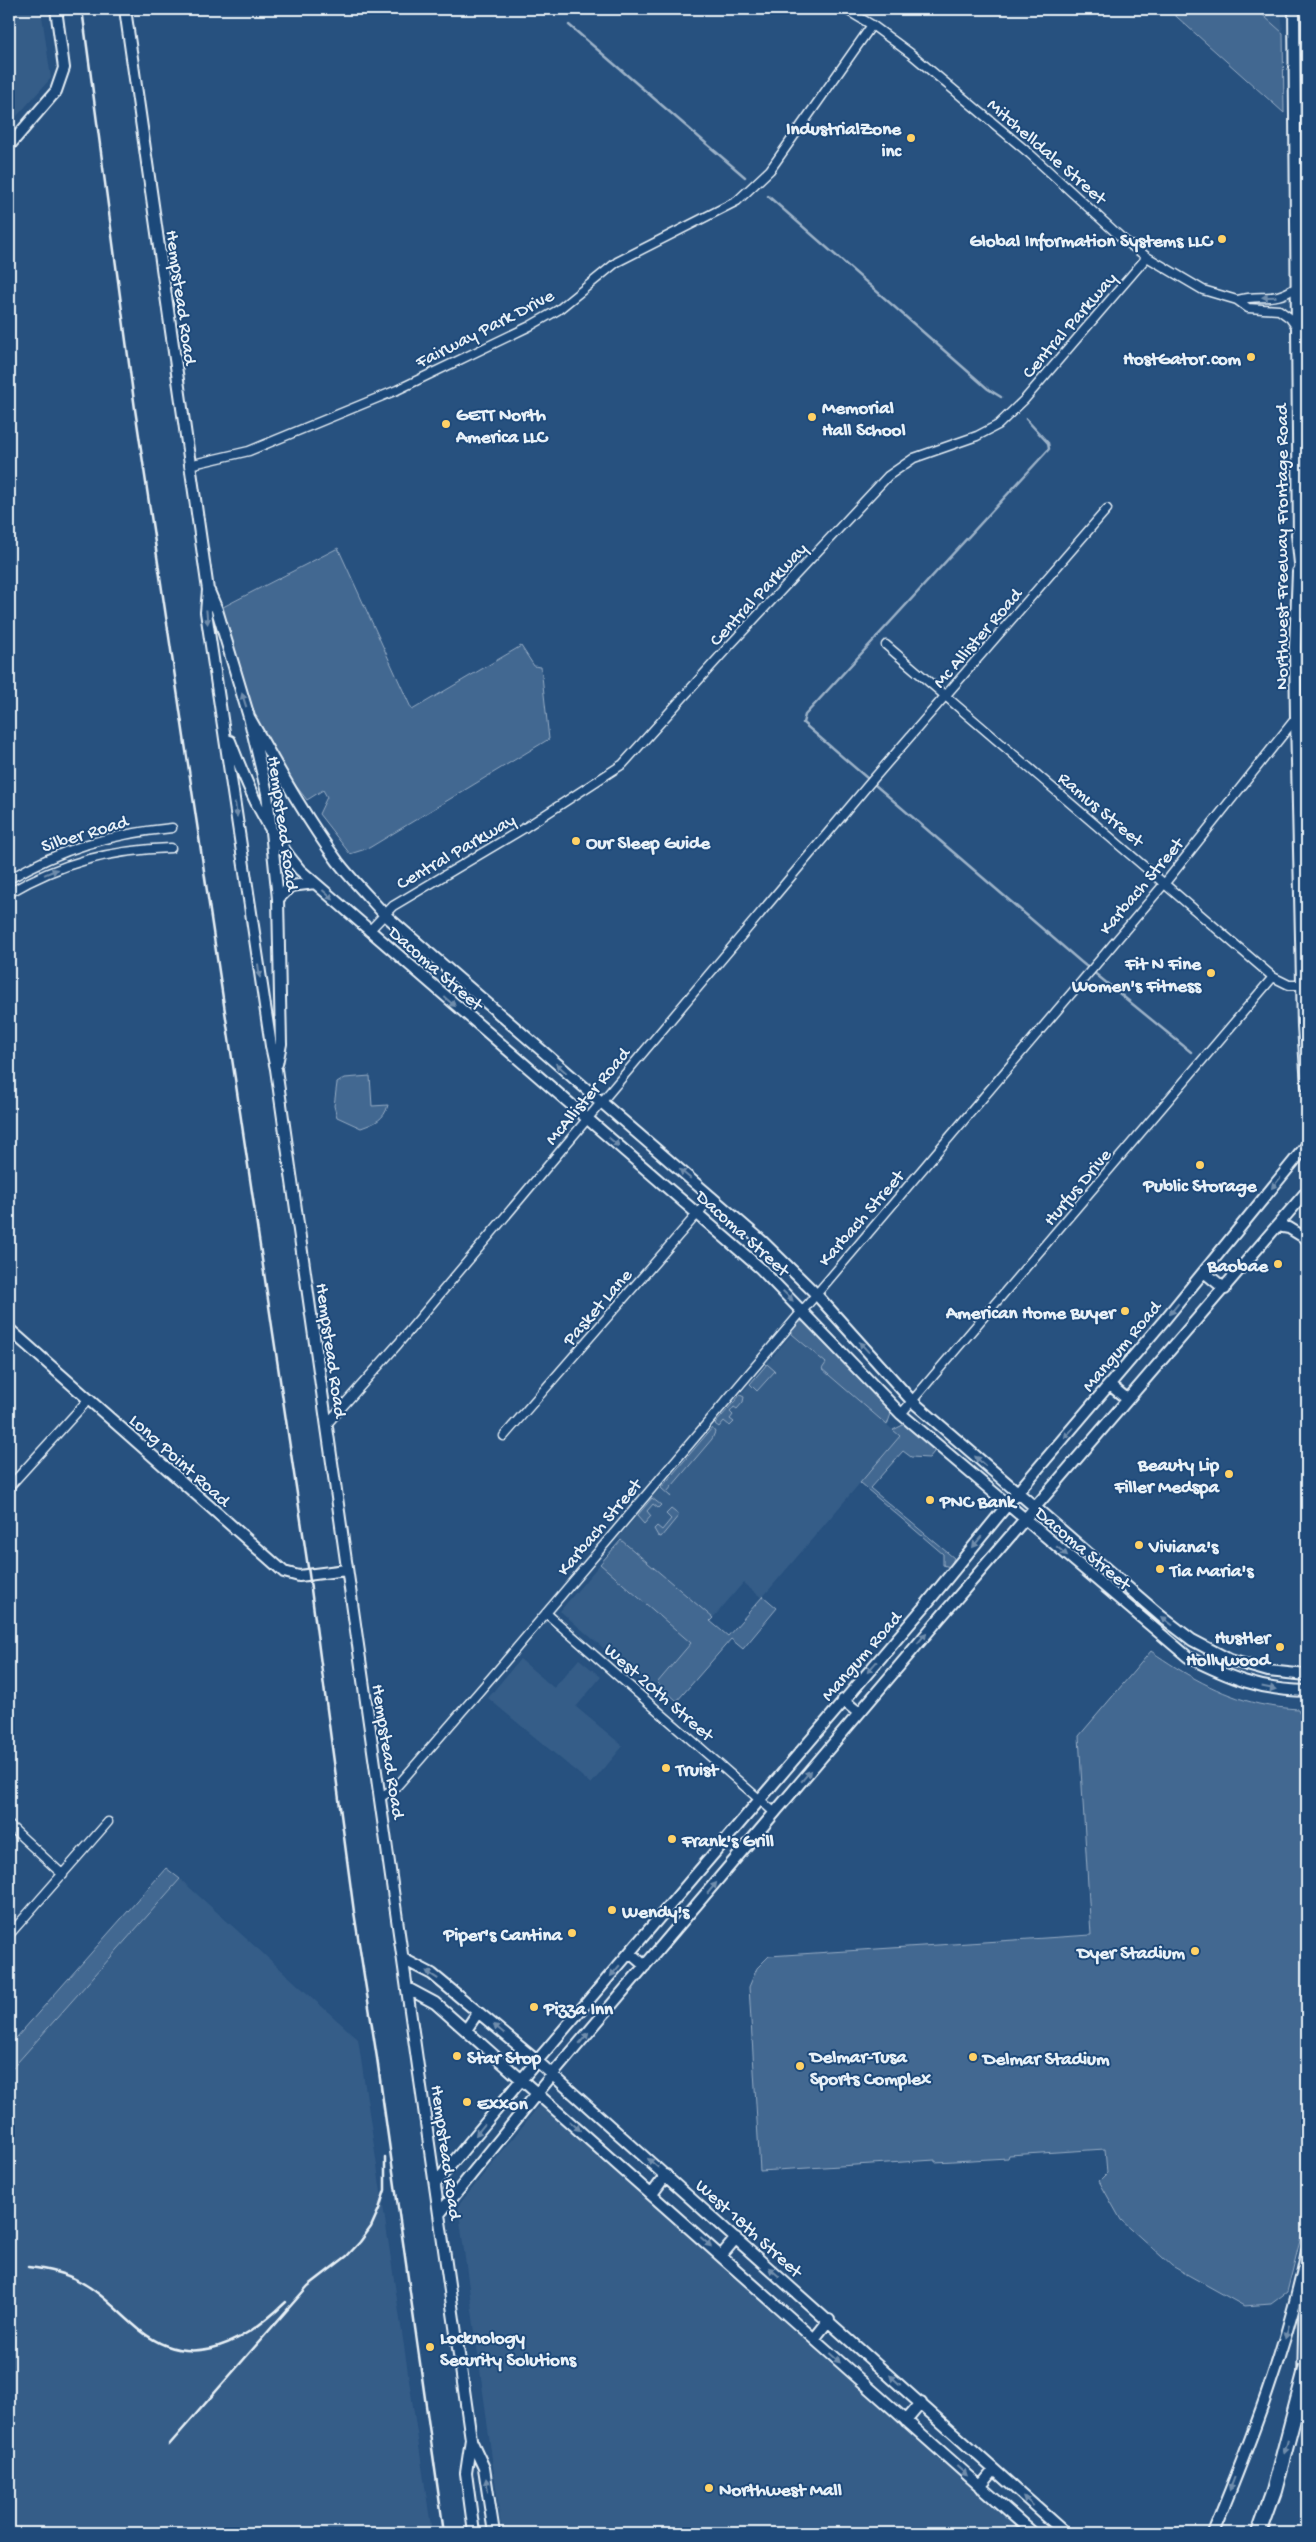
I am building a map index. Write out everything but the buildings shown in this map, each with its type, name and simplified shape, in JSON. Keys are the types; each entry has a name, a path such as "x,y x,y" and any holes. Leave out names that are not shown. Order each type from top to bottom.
{"highway":[{"path":"1299,534 1307,613"},
{"path":"1307,2290 1305,2381 1307,2392"},
{"path":"1259,2533 1274,2492 1307,2366"}],"main road":[{"path":"9,146 56,92 62,75 64,68 56,9"},
{"name":"Hempstead Road","path":"125,9 208,590 206,612 276,1069 346,1570 436,2184 471,2439 466,2473 474,2533"},
{"name":"Northwest Freeway Frontage Road","path":"1294,9 1299,534 1295,647 1302,985 1307,1086"},
{"name":"Hempstead Road","path":"208,590 217,610 249,717 267,792 278,899 281,1044 276,1069"},
{"name":"Dacoma Street","path":"249,717 290,790 320,837 384,914 712,1198 815,1293 912,1401 1017,1493 1192,1640 1245,1666 1268,1671 1307,1675"},
{"name":"Dacoma Street","path":"222,722 248,789 272,833 300,870 369,932 698,1214 802,1309 901,1414 1188,1657 1232,1679 1273,1689 1307,1691"},
{"path":"278,899 291,886 315,883"},
{"name":"Mangum Road","path":"436,2184 537,2061 924,1607 1017,1493 1204,1272 1307,1145"},
{"name":"Mangum Road","path":"440,2213 552,2075 859,1713 1127,1399 1225,1289 1307,1191"},
{"path":"1278,1226 1289,1228 1307,1239"},
{"path":"1204,1272 1225,1289"},
{"name":"Long Point Road","path":"9,1329 284,1572 299,1576 346,1570"},
{"path":"1110,1385 1127,1399"},
{"path":"924,1607 939,1619"},
{"path":"843,1700 859,1713"},
{"path":"630,1953 645,1966"},
{"name":"West 18th Street","path":"403,1959 432,1974 537,2061 829,2320 1065,2533"},
{"path":"407,1988 435,2003 1033,2533"},
{"path":"466,2030 478,2012"},
{"path":"652,2194 666,2175"},
{"path":"721,2256 736,2238"},
{"path":"1213,2533 1280,2355 1298,2295 1307,2251"},
{"path":"814,2339 829,2320"},
{"path":"906,2421 921,2403"},
{"name":"Hempstead Road","path":"471,2439 484,2468 494,2533"},
{"path":"980,2487 994,2470"}],"street":[{"name":"Mitchelldale Street","path":"845,9 872,25 910,53 1024,149 1125,241 1147,257 1203,290 1237,300 1248,308 1279,310 1290,318 1298,330"},
{"name":"Fairway Park Drive","path":"189,465 249,451 406,386 530,326 558,310 617,262 737,201 770,170 872,25"},
{"name":"Central Parkway","path":"369,932 393,906 564,804 623,764 730,645 888,476 914,458 977,436 998,425 1025,399 1147,257"},
{"name":"Mitchelldale Street","path":"1237,300 1249,297 1283,296 1298,286"},
{"name":"Mc Allister Road","path":"869,784 1107,509"},
{"name":"Ramus Street","path":"886,646 1273,977 1288,985 1302,985"},
{"name":"Karbach Street","path":"380,1798 398,1785 546,1613 815,1293 1165,883 1296,718"},
{"name":"McAllister Road","path":"326,1425 398,1344 869,784"},
{"name":"Silber Road","path":"9,879 54,854 88,843 142,831 172,828"},
{"name":"Silber Road","path":"9,893 46,874 95,856 143,849 171,848"},
{"name":"Hurfus Drive","path":"901,1414 1273,977"},
{"name":"Pasket Lane","path":"504,1436 712,1198"},
{"path":"9,1487 88,1400"},
{"name":"West 20th Street","path":"546,1613 775,1813"},
{"path":"9,1935 108,1822"},
{"path":"9,1825 63,1875"}],"shaded area":[{"path":"9,9 41,9 51,78 9,125"},
{"path":"1168,9 1256,9 1283,33 1284,113"},
{"path":"1256,9 1281,9 1283,33"},
{"path":"338,548 412,710 521,646 534,666 541,667 549,739 369,848 350,854 319,814 327,797 323,790 307,800 289,777 256,719 221,608"},
{"path":"370,1076 372,1106 388,1105 381,1118 361,1128 337,1117 334,1106 337,1083 345,1078"},
{"path":"807,1321 892,1411 887,1425 822,1369 826,1363 792,1334 792,1331 800,1322"},
{"path":"792,1334 827,1363 822,1369 900,1436 762,1598 743,1583 713,1618 618,1538"},
{"path":"767,1364 775,1371 757,1391 750,1384"},
{"path":"740,1395 744,1397 743,1402 737,1409 734,1407 730,1412 733,1415 730,1419 734,1422 730,1426 724,1421 719,1427 715,1424"},
{"path":"905,1424 934,1449 934,1452 929,1458 911,1457 903,1451 870,1488 954,1558 950,1567 943,1565 943,1554 860,1483 900,1436 893,1430"},
{"path":"712,1428 715,1432 712,1439 667,1492 671,1497 661,1488"},
{"path":"652,1498 661,1505 658,1508 653,1504 647,1511 651,1516 644,1524 637,1516"},
{"path":"671,1509 679,1515 661,1537 658,1536 654,1529 657,1526 662,1530 671,1519 666,1514"},
{"path":"621,1540 713,1618 710,1621 728,1636 763,1596 777,1608 743,1649 731,1639 677,1701 657,1683 691,1643 600,1564"},
{"path":"600,1564 692,1643 651,1689 560,1611"},
{"path":"1151,1651 1189,1676 1230,1695 1264,1705 1298,1709 1307,1729 1307,2213 1287,2292 1271,2304 1244,2306 1172,2266 1121,2220 1099,2181 1107,2173 1105,2149 1009,2155 1008,2158 935,2162 935,2160 760,2171 749,1987 757,1968 769,1956 1091,1935 1079,1736"},
{"path":"520,1659 554,1688 579,1659 601,1677 576,1707 623,1746 591,1784 488,1698"},
{"path":"166,1868 180,1879 9,2072 9,2046"},
{"path":"180,1879 358,2039 432,2533 9,2533 9,2072"},
{"path":"542,2102 1027,2533 502,2533 458,2206"}],"waterway":[{"path":"569,25 745,177"},
{"path":"768,196 988,389 1001,397"},
{"path":"1026,419 1048,443 1049,449 805,715 803,723 1081,962 1191,1052"}],"railway":[{"path":"82,9 135,409 309,1574 354,1912 377,2058 444,2533"},
{"path":"169,2445 308,2286 347,2256 360,2242 371,2227 385,2190 385,2158"},
{"path":"28,2267 60,2273 79,2281 103,2298 141,2331 160,2343 180,2349 199,2350 218,2346 236,2339 254,2329 286,2302"}],"place":[{"name":"IndustrialZone inc","path":"911,138"},
{"name":"Global Information Systems LLC","path":"1222,239"},
{"name":"HostGator.com","path":"1251,357"},
{"name":"Memorial Hall School","path":"812,417"},
{"name":"GETT North America LLC","path":"446,424"},
{"name":"Our Sleep Guide","path":"576,841"},
{"name":"Fit N Fine Women's Fitness","path":"1211,973"},
{"name":"Public Storage","path":"1200,1165"},
{"name":"Baobae","path":"1278,1264"},
{"name":"American Home Buyer","path":"1125,1311"},
{"name":"Beauty Lip Filler Medspa","path":"1229,1474"},
{"name":"PNC Bank","path":"930,1500"},
{"name":"Viviana's","path":"1139,1545"},
{"name":"Tia Maria's","path":"1160,1569"},
{"name":"Hustler Hollywood","path":"1280,1647"},
{"name":"Truist","path":"666,1768"},
{"name":"Frank's Grill","path":"672,1839"},
{"name":"Wendy's","path":"612,1910"},
{"name":"Piper's Cantina","path":"572,1933"},
{"name":"Dyer Stadium","path":"1195,1951"},
{"name":"Pizza Inn","path":"534,2007"},
{"name":"Star Stop","path":"457,2056"},
{"name":"Delmar Stadium","path":"973,2057"},
{"name":"Delmar-Tusa Sports Complex","path":"800,2066"},
{"name":"Exxon","path":"467,2102"},
{"name":"Locknology Security Solutions","path":"430,2347"},
{"name":"Northwest Mall","path":"709,2488"}]}
